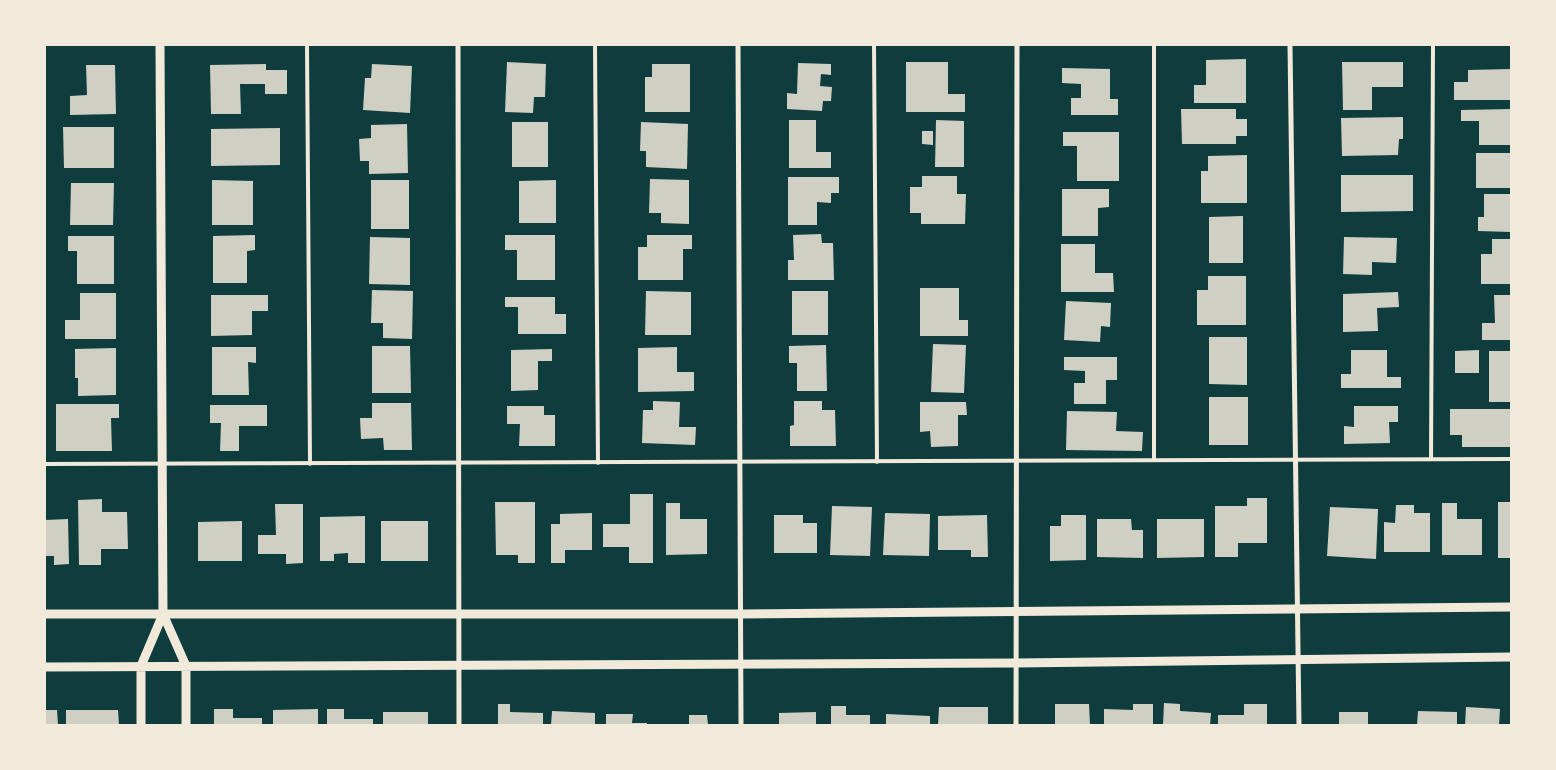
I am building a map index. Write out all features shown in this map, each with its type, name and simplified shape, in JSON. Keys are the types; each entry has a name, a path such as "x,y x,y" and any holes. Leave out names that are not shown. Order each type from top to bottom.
{"street":[{"path":"141,725 141,666 163,614 160,45"},
{"path":"458,45 459,725"},
{"path":"738,45 741,725"},
{"path":"1016,45 1016,725"},
{"path":"1290,45 1299,725"},
{"path":"45,614 741,614 1511,607"},
{"path":"163,614 186,666 186,725"},
{"path":"45,666 1016,663 1299,658 1511,657"}],"lane":[{"path":"307,45 310,464"},
{"path":"595,45 598,463"},
{"path":"874,45 877,462"},
{"path":"1154,45 1154,460"},
{"path":"1431,459 1433,45"},
{"path":"45,464 1511,459"}],"building":[{"path":"1246,59 1246,103 1194,103 1194,85 1206,85 1206,60"},
{"path":"507,62 546,64 545,97 534,97 533,113 505,112"},
{"path":"906,62 948,62 948,94 965,94 965,112 906,112"},
{"path":"1342,62 1403,62 1403,87 1372,87 1372,110 1343,110"},
{"path":"798,63 831,64 831,75 821,74 820,86 832,87 831,101 823,101 822,111 787,109 787,93 797,94"},
{"path":"266,64 266,70 287,70 287,94 265,94 265,84 240,84 241,114 211,114 210,65"},
{"path":"372,64 412,66 410,113 363,110 365,78 371,78"},
{"path":"652,64 690,64 690,112 645,112 645,77 652,77"},
{"path":"86,65 115,65 116,114 70,115 70,96 87,95"},
{"path":"1062,68 1110,69 1110,99 1118,99 1118,115 1071,115 1071,98 1081,98 1081,84 1062,83"},
{"path":"1511,69 1511,100 1454,100 1454,82 1468,82 1468,70"},
{"path":"1181,109 1236,109 1236,119 1247,119 1247,136 1236,136 1236,144 1182,144"},
{"path":"1511,109 1511,145 1479,145 1479,121 1461,121 1461,110"},
{"path":"1403,117 1403,139 1399,139 1398,155 1342,156 1341,118"},
{"path":"789,120 816,120 816,152 831,152 831,168 789,168"},
{"path":"936,120 964,121 964,167 935,167"},
{"path":"512,122 548,122 548,167 512,167"},
{"path":"641,122 688,124 687,169 646,167 646,151 640,151"},
{"path":"407,124 408,173 369,174 369,161 360,161 359,139 371,138 371,125"},
{"path":"63,127 114,127 114,168 64,168"},
{"path":"280,128 280,165 211,166 211,129"},
{"path":"922,131 933,131 933,145 922,144"},
{"path":"1063,132 1119,132 1119,181 1077,181 1077,146 1063,146"},
{"path":"1476,153 1511,153 1511,188 1476,188"},
{"path":"1247,155 1247,203 1201,203 1201,171 1208,171 1208,156"},
{"path":"1341,175 1413,175 1413,211 1341,212"},
{"path":"922,176 957,176 957,194 966,194 965,224 921,224 921,213 910,213 910,187 922,187"},
{"path":"788,177 839,177 839,193 831,193 831,203 817,202 817,225 788,225"},
{"path":"650,179 689,180 689,224 661,223 661,213 649,213"},
{"path":"212,180 253,181 253,225 212,225"},
{"path":"371,180 409,180 409,229 371,229"},
{"path":"556,180 556,223 519,223 519,181"},
{"path":"71,183 114,183 113,225 70,225"},
{"path":"1062,189 1109,189 1109,207 1098,208 1098,236 1062,236"},
{"path":"1484,194 1511,194 1511,232 1478,231 1478,217 1484,217"},
{"path":"1243,216 1243,263 1209,263 1209,217"},
{"path":"821,234 822,243 833,243 834,280 788,280 788,260 794,260 793,235"},
{"path":"255,235 255,250 247,251 247,283 213,283 213,236"},
{"path":"505,235 555,235 555,280 517,280 517,250 505,250"},
{"path":"647,235 692,235 692,249 683,249 683,280 638,280 638,247 647,247"},
{"path":"68,236 114,236 114,284 77,284 77,251 68,251"},
{"path":"370,237 410,238 410,285 369,284"},
{"path":"1344,237 1397,238 1396,263 1372,262 1372,275 1343,274"},
{"path":"1492,239 1511,239 1511,284 1481,284 1481,254 1492,254"},
{"path":"1061,244 1095,244 1095,273 1113,273 1114,292 1061,292"},
{"path":"1208,276 1246,276 1246,325 1197,325 1197,290 1208,290"},
{"path":"920,288 959,288 959,320 968,320 968,336 920,336"},
{"path":"372,290 413,291 412,339 383,338 383,323 371,323"},
{"path":"646,291 691,292 691,335 645,335"},
{"path":"792,291 828,291 828,335 792,335"},
{"path":"1398,292 1399,307 1377,308 1378,331 1343,332 1343,294"},
{"path":"80,293 116,293 116,339 65,339 65,320 80,320"},
{"path":"211,295 268,295 268,311 252,311 252,335 211,336"},
{"path":"1494,295 1511,295 1511,340 1482,340 1482,323 1495,323"},
{"path":"505,297 555,297 555,314 566,314 566,334 518,334 518,307 505,307"},
{"path":"1066,301 1111,303 1110,327 1101,326 1100,342 1064,340"},
{"path":"1209,337 1247,337 1247,385 1209,384"},
{"path":"933,344 966,345 964,393 931,392"},
{"path":"826,345 827,391 797,391 797,363 789,363 789,346"},
{"path":"372,346 410,346 411,393 372,393"},
{"path":"212,347 256,347 256,363 248,362 249,395 212,395"},
{"path":"677,347 677,372 694,372 694,391 638,392 638,348"},
{"path":"116,348 116,395 78,396 78,378 75,378 75,349"},
{"path":"552,349 552,361 538,361 538,390 511,391 511,350"},
{"path":"1351,350 1387,350 1387,377 1401,377 1401,388 1341,388 1341,374 1351,374"},
{"path":"1479,350 1479,373 1455,373 1455,351"},
{"path":"1489,351 1511,351 1511,402 1489,402"},
{"path":"1064,357 1117,357 1117,380 1106,380 1106,404 1074,404 1074,383 1085,383 1085,371 1064,370"},
{"path":"1209,397 1248,397 1248,445 1209,445"},
{"path":"653,401 680,402 679,427 696,427 695,445 642,443 643,410 653,410"},
{"path":"794,401 822,401 822,410 835,410 836,446 790,446 790,426 794,425"},
{"path":"920,402 966,402 967,415 958,415 958,446 931,447 930,431 920,432"},
{"path":"372,403 411,403 412,450 384,450 383,438 361,439 360,418 372,418"},
{"path":"56,404 119,404 119,418 111,418 112,451 56,451"},
{"path":"210,405 267,405 267,426 239,426 239,451 220,451 221,423 210,423"},
{"path":"507,406 544,406 544,415 555,415 555,446 519,446 520,424 507,424"},
{"path":"1354,406 1398,406 1398,422 1389,422 1390,443 1344,444 1344,426 1354,427"},
{"path":"1450,409 1511,409 1511,447 1462,447 1462,435 1450,435"},
{"path":"1067,411 1117,412 1116,431 1143,432 1142,451 1066,450"},
{"path":"630,494 653,494 653,563 629,563 629,547 603,547 603,524 630,524"},
{"path":"1247,498 1267,498 1267,543 1238,543 1238,557 1215,557 1215,506 1247,506"},
{"path":"102,499 102,512 127,512 128,549 101,549 101,565 79,565 78,500"},
{"path":"495,502 535,502 535,563 518,563 518,555 496,555"},
{"path":"1498,502 1511,502 1511,558 1498,558"},
{"path":"666,503 680,503 680,519 707,519 707,554 666,555"},
{"path":"1442,503 1457,503 1457,519 1482,519 1482,555 1442,555"},
{"path":"275,504 303,504 303,563 286,564 286,554 258,554 258,535 276,535"},
{"path":"1396,505 1414,505 1414,513 1430,513 1430,552 1384,552 1384,522 1395,523"},
{"path":"832,506 872,507 870,556 830,555"},
{"path":"1330,507 1378,509 1376,559 1327,556"},
{"path":"592,513 592,550 565,550 565,563 551,563 551,524 560,524 560,514"},
{"path":"885,513 930,514 929,556 883,555"},
{"path":"774,515 803,515 803,523 817,523 817,553 774,553"},
{"path":"987,515 988,557 971,557 971,550 938,550 938,516"},
{"path":"1061,515 1086,515 1086,560 1050,561 1050,526 1061,526"},
{"path":"365,516 365,563 348,563 348,553 334,554 334,561 320,561 320,517"},
{"path":"68,519 69,564 54,565 54,556 45,556 45,520"},
{"path":"1097,519 1131,519 1132,530 1143,530 1143,558 1097,557"},
{"path":"1157,519 1204,519 1204,557 1157,558"},
{"path":"242,521 242,561 198,561 198,522"},
{"path":"381,521 428,521 428,561 381,561"},
{"path":"1164,703 1180,704 1180,711 1211,713 1210,725 1163,725"},
{"path":"498,704 510,704 510,712 543,713 543,725 498,725"},
{"path":"1055,704 1089,704 1090,725 1055,725"},
{"path":"1133,704 1153,704 1153,725 1104,725 1104,709 1133,710"},
{"path":"1244,704 1267,704 1267,725 1218,725 1218,715 1244,715"},
{"path":"831,706 846,706 846,715 870,715 870,725 831,725"},
{"path":"939,707 988,707 988,725 938,725"},
{"path":"1466,707 1500,709 1499,725 1465,725"},
{"path":"214,709 233,709 233,718 262,718 262,725 214,725"},
{"path":"318,709 318,725 273,725 273,710"},
{"path":"327,709 344,709 344,719 373,719 373,725 327,725"},
{"path":"45,710 57,710 58,725 45,725"},
{"path":"66,710 118,710 119,725 66,725"},
{"path":"552,711 595,713 595,725 551,725"},
{"path":"1418,711 1457,712 1457,725 1417,725"},
{"path":"383,712 428,712 428,725 383,725"},
{"path":"816,712 816,725 779,725 779,713"},
{"path":"1339,712 1368,712 1368,725 1339,725"},
{"path":"606,714 633,714 632,723 647,723 647,725 606,725"},
{"path":"886,714 930,716 930,725 886,725"},
{"path":"689,715 707,715 708,725 689,725"}]}
